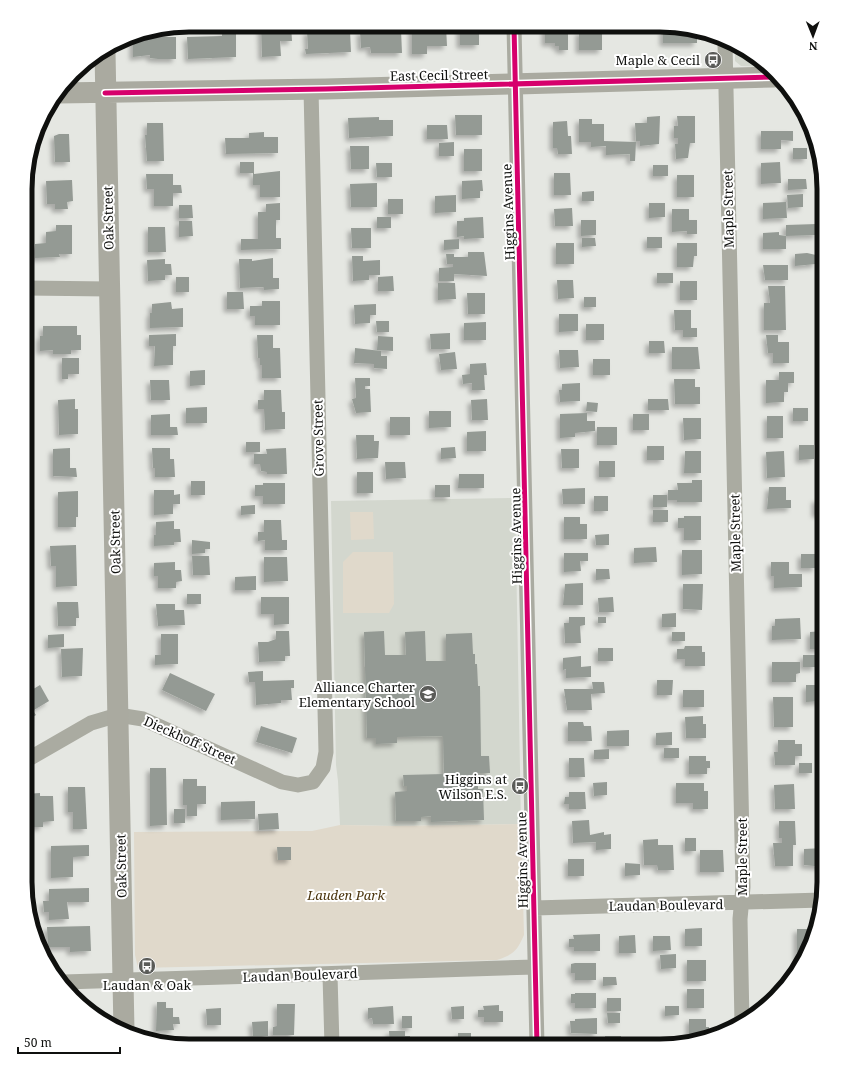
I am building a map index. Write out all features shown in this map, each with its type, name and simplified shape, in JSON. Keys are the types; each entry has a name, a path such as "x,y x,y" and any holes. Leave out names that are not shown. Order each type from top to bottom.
{"street":[{"name":"Higgins Avenue","path":"514,32 526,497 537,1039"},
{"name":"Maple Street","path":"724,46 743,887 740,919 742,1016"},
{"name":"Oak Street","path":"104,57 124,1025"},
{"name":"East Cecil Street","path":"64,93 311,89 770,77"},
{"name":"Grove Street","path":"311,89 326,752 323,768 313,782"},
{"path":"32,288 109,289"},
{"name":"Dieckhoff Street","path":"32,757 91,723 118,715 143,719 282,782 298,785 313,782"},
{"name":"Laudan Boulevard","path":"534,908 816,900"},
{"name":"Laudan Boulevard","path":"67,982 330,975 535,967"},
{"path":"330,975 332,1039"}],"shaded area":[{"path":"735,51 759,67 741,66 735,61"},
{"path":"515,498 521,824 395,826 340,825 336,765 331,501"}],"green space":[{"path":"350,512 373,512 374,539 351,540"},
{"path":"353,552 393,552 394,604 389,613 343,613 343,562"},
{"name":"Lauden Park","path":"521,824 524,935 517,948 511,954 503,958 497,960 138,968 135,955 134,832 312,831 340,825 395,826"}],"building":[{"path":"261,32 291,32 292,41 280,41 281,56 262,57"},
{"path":"307,32 350,32 351,52 306,54 305,49 308,49"},
{"path":"360,32 388,34 388,32 401,32 402,53 371,53 370,47 361,48"},
{"path":"412,32 446,32 447,46 427,46 427,54 412,54"},
{"path":"460,32 479,32 479,45 460,45"},
{"path":"545,32 568,32 568,50 559,50 559,46 555,46 555,43 545,43"},
{"path":"579,32 602,32 602,50 579,50"},
{"path":"663,32 697,36 697,43 663,43"},
{"path":"222,33 236,33 236,57 188,59 187,37 222,36"},
{"path":"148,37 176,37 176,59 150,58 150,55 133,57 133,42"},
{"path":"455,115 482,115 482,135 456,135"},
{"path":"660,116 659,144 640,146 640,141 636,141 635,123 647,123 647,117"},
{"path":"677,116 695,116 695,143 690,143 688,158 676,159 675,144 678,144 678,138 674,138 674,126 678,126"},
{"path":"379,117 379,120 393,120 393,136 349,138 348,118"},
{"path":"579,119 592,119 592,124 604,124 604,141 636,142 635,161 630,161 630,154 606,155 606,146 591,147 591,142 579,142"},
{"path":"567,121 568,136 571,136 572,154 558,154 557,148 553,148 553,122"},
{"path":"147,123 163,123 164,161 147,161 145,135 147,135"},
{"path":"427,125 447,125 448,139 427,139"},
{"path":"761,131 793,131 793,141 781,140 781,149 761,149"},
{"path":"264,132 264,137 278,137 278,153 226,154 225,138 249,138 249,133"},
{"path":"59,134 69,134 70,162 55,162 54,136"},
{"path":"454,142 454,156 439,156 439,143"},
{"path":"350,146 369,146 369,169 351,169"},
{"path":"793,148 807,148 807,159 793,159"},
{"path":"464,149 482,149 482,171 464,171"},
{"path":"240,162 254,162 254,174 280,171 280,197 260,197 260,185 253,185 253,173 240,173"},
{"path":"780,162 781,183 761,184 761,163"},
{"path":"376,163 392,163 392,177 377,177"},
{"path":"653,165 668,165 668,176 653,176"},
{"path":"554,173 570,173 571,195 554,195"},
{"path":"146,174 173,174 173,185 181,185 182,193 173,193 173,206 154,206 154,189 147,189"},
{"path":"677,175 694,175 694,197 677,197"},
{"path":"788,179 806,179 807,189 788,190"},
{"path":"72,180 73,201 67,202 68,209 55,209 55,204 47,204 46,181"},
{"path":"482,180 483,191 480,191 480,198 462,199 462,181"},
{"path":"377,183 377,207 351,207 350,184"},
{"path":"594,191 594,201 582,201 582,192"},
{"path":"803,194 803,207 788,208 787,195"},
{"path":"456,195 456,212 435,213 435,196"},
{"path":"388,199 403,199 403,214 388,214"},
{"path":"786,202 787,218 763,219 763,203"},
{"path":"280,203 280,220 276,220 276,238 281,238 281,249 241,250 241,239 258,239 258,212 266,212 266,204"},
{"path":"649,203 665,203 665,217 649,218"},
{"path":"179,205 192,205 193,218 179,218"},
{"path":"572,208 573,226 555,226 554,209"},
{"path":"672,209 689,209 689,220 697,220 697,234 687,234 687,231 672,232"},
{"path":"377,217 391,217 391,228 377,228"},
{"path":"483,217 484,238 464,239 464,236 457,237 457,221 464,221 464,218"},
{"path":"581,220 596,220 596,235 581,236"},
{"path":"179,221 192,221 193,236 179,237"},
{"path":"817,224 817,235 786,236 786,225"},
{"path":"56,225 72,225 72,254 59,254 60,257 35,258 35,244 46,243 46,232 56,231"},
{"path":"148,227 165,227 166,252 148,252"},
{"path":"351,228 371,228 371,248 352,248"},
{"path":"779,232 779,235 786,236 786,249 763,249 763,233"},
{"path":"647,237 662,237 662,248 647,248"},
{"path":"582,238 595,238 596,246 582,247"},
{"path":"459,239 459,249 444,250 444,240"},
{"path":"556,243 574,243 574,264 556,264"},
{"path":"677,243 697,243 697,256 694,256 693,267 677,267"},
{"path":"468,252 484,252 487,276 454,274 454,281 439,281 439,268 453,267 453,264 447,264 446,254 454,254 454,257 468,257"},
{"path":"807,253 816,255 816,264 795,266 795,254"},
{"path":"352,256 363,256 363,261 380,260 380,275 369,275 369,280 353,281"},
{"path":"273,258 273,278 279,278 279,289 264,290 264,287 240,288 239,259 252,259 252,261"},
{"path":"165,259 165,264 171,264 172,275 165,275 165,280 148,281 147,260"},
{"path":"763,265 788,265 788,280 765,280"},
{"path":"657,273 673,273 673,283 657,283"},
{"path":"393,276 394,291 378,291 378,277"},
{"path":"176,277 189,277 189,292 176,292"},
{"path":"557,280 573,280 574,298 558,299"},
{"path":"680,281 697,281 697,300 680,300"},
{"path":"438,283 455,283 456,299 438,300"},
{"path":"768,286 785,286 786,330 764,330 764,303 770,303"},
{"path":"227,292 243,292 244,309 227,309"},
{"path":"467,293 485,293 485,314 468,314"},
{"path":"584,297 596,297 596,307 584,307"},
{"path":"262,301 280,301 280,325 255,325 255,316 250,316 250,306 262,306"},
{"path":"171,302 172,309 183,308 183,327 150,328 150,313 152,313 152,304"},
{"path":"376,304 376,315 370,315 370,323 355,324 354,305"},
{"path":"674,310 691,310 691,328 697,328 697,337 683,337 683,330 675,330"},
{"path":"559,314 578,314 578,331 559,332"},
{"path":"376,321 389,321 389,332 377,332"},
{"path":"486,322 486,340 464,340 464,323"},
{"path":"586,324 604,324 604,340 586,340"},
{"path":"32,326 33,326 32,338"},
{"path":"43,326 77,326 77,335 81,335 81,350 71,350 71,354 53,354 53,350 40,351 40,336 43,336"},
{"path":"450,333 450,349 431,349 430,334"},
{"path":"176,334 176,346 173,346 173,365 154,366 155,346 149,346 149,335"},
{"path":"257,335 273,335 273,348 280,348 281,378 262,378 262,365 260,365 260,358 258,358"},
{"path":"766,335 778,335 778,342 789,342 789,363 773,363 773,353 768,353"},
{"path":"378,336 393,337 393,351 377,350"},
{"path":"649,341 664,341 665,353 649,353"},
{"path":"672,347 698,347 700,369 672,369"},
{"path":"355,348 381,351 381,356 387,356 387,369 374,368 374,364 354,363"},
{"path":"559,350 578,350 579,367 560,368"},
{"path":"455,352 457,369 441,370 439,354"},
{"path":"62,358 79,358 79,374 68,374 68,379 62,379"},
{"path":"593,359 610,359 610,375 593,375"},
{"path":"486,363 487,375 484,375 485,390 472,390 472,383 463,384 462,375 470,374 470,364"},
{"path":"205,370 205,385 190,386 190,371"},
{"path":"779,372 794,372 794,383 788,383 788,392 784,392 784,402 766,403 766,380 779,380"},
{"path":"355,378 370,378 370,386 365,386 365,389 370,389 371,412 356,413 352,399 356,398"},
{"path":"674,379 695,379 695,387 700,387 700,404 675,404"},
{"path":"150,380 169,380 170,400 151,400"},
{"path":"580,383 580,401 560,402 559,390 562,390 562,384"},
{"path":"264,390 281,390 282,412 285,412 285,429 265,430 264,409 258,409 258,400 264,400"},
{"path":"75,399 75,409 78,409 78,434 59,435 58,400"},
{"path":"487,399 488,420 472,420 471,400"},
{"path":"648,399 668,399 669,410 648,410"},
{"path":"587,402 598,403 597,412 586,411"},
{"path":"207,407 207,423 186,423 186,408"},
{"path":"793,408 808,408 808,421 793,421"},
{"path":"429,411 451,411 451,427 429,428"},
{"path":"587,413 587,421 595,421 595,431 575,433 575,437 560,438 560,414"},
{"path":"170,414 170,427 177,427 178,435 151,435 151,415"},
{"path":"633,414 649,414 649,430 633,430"},
{"path":"767,416 783,416 783,438 767,438"},
{"path":"390,417 410,417 410,435 390,435"},
{"path":"683,418 701,418 701,439 684,440"},
{"path":"597,427 617,427 617,445 597,445"},
{"path":"486,431 486,451 467,451 467,432"},
{"path":"356,435 374,435 374,441 379,441 378,458 357,459"},
{"path":"246,442 260,442 260,452 246,452"},
{"path":"799,445 814,445 814,459 799,460"},
{"path":"647,446 664,446 664,460 647,460"},
{"path":"455,447 456,458 441,459 441,448"},
{"path":"70,448 70,468 76,468 77,477 53,476 53,449"},
{"path":"152,448 170,448 170,459 174,459 175,477 155,477"},
{"path":"286,448 287,474 267,474 267,472 261,471 260,464 254,464 254,454 267,454 266,449"},
{"path":"561,449 579,449 579,468 562,468"},
{"path":"685,451 701,451 701,473 684,473"},
{"path":"784,451 785,477 767,478 766,452"},
{"path":"599,461 615,461 615,477 599,477"},
{"path":"385,462 405,462 406,478 386,479"},
{"path":"357,472 373,472 373,493 357,493"},
{"path":"459,474 484,474 484,488 458,488"},
{"path":"692,480 702,480 702,502 677,502 677,500 668,500 668,490 678,490 677,483 692,483"},
{"path":"191,481 205,481 205,495 191,495"},
{"path":"263,483 285,483 285,504 263,504 263,496 255,496 255,485 263,485"},
{"path":"435,485 450,485 450,497 435,497"},
{"path":"769,487 786,487 786,500 791,500 791,508 767,509"},
{"path":"585,488 585,504 563,504 562,489"},
{"path":"154,490 174,490 174,495 180,494 180,504 173,504 173,514 154,515"},
{"path":"78,491 78,517 76,517 76,527 58,527 58,492"},
{"path":"653,495 667,495 667,507 653,507"},
{"path":"594,496 608,496 608,511 594,511"},
{"path":"815,499 817,499 817,514 815,514"},
{"path":"255,505 255,514 241,515 241,506"},
{"path":"653,510 668,510 668,522 653,522"},
{"path":"684,516 701,516 701,540 684,540 684,528 678,528 678,518 684,518"},
{"path":"564,517 580,517 580,524 587,524 587,539 564,539"},
{"path":"264,520 281,520 282,540 287,540 287,550 265,550 265,540 258,541 258,532 264,532"},
{"path":"174,521 174,529 180,529 181,542 174,542 174,545 154,546 156,522"},
{"path":"609,534 609,545 596,545 595,535"},
{"path":"192,540 210,542 210,549 205,549 205,553 192,554"},
{"path":"76,545 77,586 56,587 56,566 51,566 50,546"},
{"path":"656,547 657,562 634,563 634,548"},
{"path":"682,550 702,550 702,574 682,575"},
{"path":"564,553 588,553 588,561 580,561 581,571 564,572"},
{"path":"801,554 816,554 816,568 801,568"},
{"path":"192,556 209,556 210,575 193,575"},
{"path":"264,557 287,557 288,581 264,582"},
{"path":"175,562 175,570 181,570 182,581 176,582 176,588 158,588 158,576 154,576 154,563"},
{"path":"771,562 789,562 789,574 802,574 802,587 774,588 774,576 771,576"},
{"path":"596,569 609,569 610,579 596,580"},
{"path":"256,576 256,590 235,590 235,577"},
{"path":"583,583 583,605 563,605 565,584"},
{"path":"683,584 703,584 702,610 683,609"},
{"path":"187,594 201,594 201,604 187,604"},
{"path":"261,597 289,597 289,624 274,625 274,614 261,614"},
{"path":"613,597 614,612 599,612 598,598"},
{"path":"57,602 78,602 79,618 76,618 76,626 58,626"},
{"path":"156,604 175,604 175,610 184,610 185,625 158,626"},
{"path":"676,613 676,627 662,627 662,614"},
{"path":"569,617 585,617 585,625 580,626 581,643 565,643 564,623 569,623"},
{"path":"598,617 606,617 606,623 598,623"},
{"path":"800,618 801,639 772,640 772,626 775,626 775,619"},
{"path":"276,631 289,631 290,656 285,656 285,661 259,662 258,642 268,642 276,639"},
{"path":"384,631 385,655 406,655 405,632 425,631 426,661 446,661 446,634 472,633 473,654 475,654 475,664 477,664 478,686 480,686 481,756 489,756 490,773 478,773 478,789 483,789 484,820 431,822 431,816 421,817 421,821 396,821 395,792 407,791 407,786 404,786 403,775 444,774 443,736 397,737 397,743 376,744 376,738 367,738 364,632"},
{"path":"672,632 685,632 685,641 672,641"},
{"path":"810,632 817,632 817,649 810,649"},
{"path":"64,634 64,647 48,648 48,635"},
{"path":"161,634 178,634 178,664 155,665 155,655 161,655"},
{"path":"685,646 702,646 702,652 705,652 705,666 685,666 685,659 677,659 677,649 684,649"},
{"path":"83,648 82,676 62,677 61,649"},
{"path":"598,648 613,648 613,661 598,661"},
{"path":"803,655 816,655 816,667 803,667"},
{"path":"581,656 581,667 591,666 591,677 566,678 566,669 563,670 563,658"},
{"path":"772,662 800,662 800,673 796,674 796,682 772,682"},
{"path":"263,671 263,681 294,680 294,688 291,688 292,700 281,700 281,703 256,705 255,682 249,682 248,672"},
{"path":"170,673 215,694 206,711 162,690"},
{"path":"657,680 673,680 672,695 657,695"},
{"path":"592,682 604,682 605,693 591,694 592,710 567,710 564,689 593,689"},
{"path":"40,685 49,701 34,710 32,706 32,690"},
{"path":"806,685 817,685 817,701 806,702"},
{"path":"683,690 704,690 704,707 683,707"},
{"path":"773,697 793,697 793,727 774,727"},
{"path":"32,709 36,715 33,717 34,720 32,721"},
{"path":"703,716 703,724 706,724 706,738 686,738 685,717"},
{"path":"568,722 583,722 584,726 591,726 592,741 568,741"},
{"path":"261,726 297,738 292,753 256,742"},
{"path":"629,730 629,746 607,746 607,731"},
{"path":"672,732 672,745 656,745 656,733"},
{"path":"778,740 795,740 795,744 802,744 802,756 795,756 795,765 775,765 774,752 778,752"},
{"path":"664,748 679,748 679,758 664,758"},
{"path":"609,749 609,759 594,759 594,750"},
{"path":"689,756 706,756 706,761 710,761 710,768 707,768 707,774 689,774"},
{"path":"569,758 584,758 585,777 569,777"},
{"path":"799,763 812,763 812,773 799,773"},
{"path":"150,768 166,768 167,825 150,826"},
{"path":"183,779 197,779 197,786 206,786 206,804 197,804 197,816 187,816 187,805 183,805"},
{"path":"607,782 607,795 594,796 593,783"},
{"path":"676,783 704,783 704,791 708,791 708,809 693,809 693,803 676,803"},
{"path":"794,784 795,809 775,809 774,785"},
{"path":"68,787 85,787 87,829 73,829 73,812 68,812"},
{"path":"569,792 585,792 586,809 569,809 569,804 564,804 565,797 569,797"},
{"path":"40,793 40,796 53,796 54,821 43,822 43,827 32,827 32,794"},
{"path":"255,801 255,819 221,820 221,802"},
{"path":"174,809 185,809 185,823 174,823"},
{"path":"278,813 279,829 259,830 258,814"},
{"path":"589,820 590,835 604,832 604,835 611,834 611,849 596,850 596,842 573,843 572,821"},
{"path":"779,821 795,821 796,845 793,845 793,866 775,866 773,843 782,843 782,838 779,838"},
{"path":"685,838 696,838 696,851 685,851"},
{"path":"658,839 658,845 673,845 674,870 658,870 657,865 644,865 643,840"},
{"path":"89,845 89,856 73,857 73,877 51,878 51,846"},
{"path":"277,847 291,847 291,860 278,860"},
{"path":"817,848 817,866 804,865 804,849"},
{"path":"700,850 723,850 724,872 700,872"},
{"path":"568,859 584,859 584,876 568,876"},
{"path":"625,863 640,864 640,875 625,876"},
{"path":"89,888 89,902 67,902 69,919 49,920 49,912 44,912 43,901 49,901 49,889"},
{"path":"90,926 91,951 70,952 70,947 48,947 47,927"},
{"path":"702,928 702,946 685,946 685,929"},
{"path":"797,929 810,929 801,951 797,958"},
{"path":"600,934 600,951 574,951 574,947 569,947 569,939 574,939 573,935"},
{"path":"635,935 636,953 619,953 619,936"},
{"path":"653,936 670,936 671,950 653,951"},
{"path":"676,954 676,968 661,969 660,955"},
{"path":"687,960 706,960 706,981 687,981"},
{"path":"596,963 596,980 575,980 575,973 571,973 571,964"},
{"path":"603,977 616,977 617,985 603,986"},
{"path":"687,989 704,989 704,1008 687,1008"},
{"path":"596,993 596,1008 575,1008 575,1003 571,1003 571,994"},
{"path":"607,998 621,998 621,1011 607,1011"},
{"path":"157,1002 166,1002 166,1008 173,1008 173,1017 179,1017 180,1024 173,1024 174,1030 156,1031"},
{"path":"277,1004 295,1004 294,1035 273,1035 273,1027 277,1026"},
{"path":"499,1005 499,1011 503,1011 503,1022 484,1022 484,1017 478,1017 478,1010 484,1010 483,1006"},
{"path":"393,1006 394,1024 373,1024 372,1018 368,1019 368,1008"},
{"path":"464,1006 464,1019 452,1019 451,1007"},
{"path":"665,1006 679,1006 679,1015 665,1016"},
{"path":"221,1008 221,1025 207,1025 206,1009"},
{"path":"607,1013 620,1013 620,1023 608,1023"},
{"path":"402,1016 412,1016 412,1028 402,1028"},
{"path":"597,1018 597,1034 571,1033 570,1021 575,1021 575,1019"},
{"path":"689,1019 706,1019 706,1027 709,1027 709,1031 689,1036"},
{"path":"268,1021 268,1036 253,1036 252,1022"},
{"path":"389,1031 405,1031 405,1036 410,1036 410,1039 390,1039"},
{"path":"458,1033 471,1033 471,1039 458,1039"},
{"path":"605,1036 621,1036 621,1039 605,1039"},
{"path":"667,1037 679,1037 679,1038 667,1039"}],"cycle path":[{"path":"514,32 537,1039"},
{"path":"105,93 326,89 770,77"}],"place":[{"name":"Maple & Cecil","path":"713,60"},
{"name":"Alliance Charter Elementary School","path":"428,694"},
{"name":"Higgins at Wilson E.S.","path":"520,786"},
{"name":"Laudan & Oak","path":"147,966"}]}
